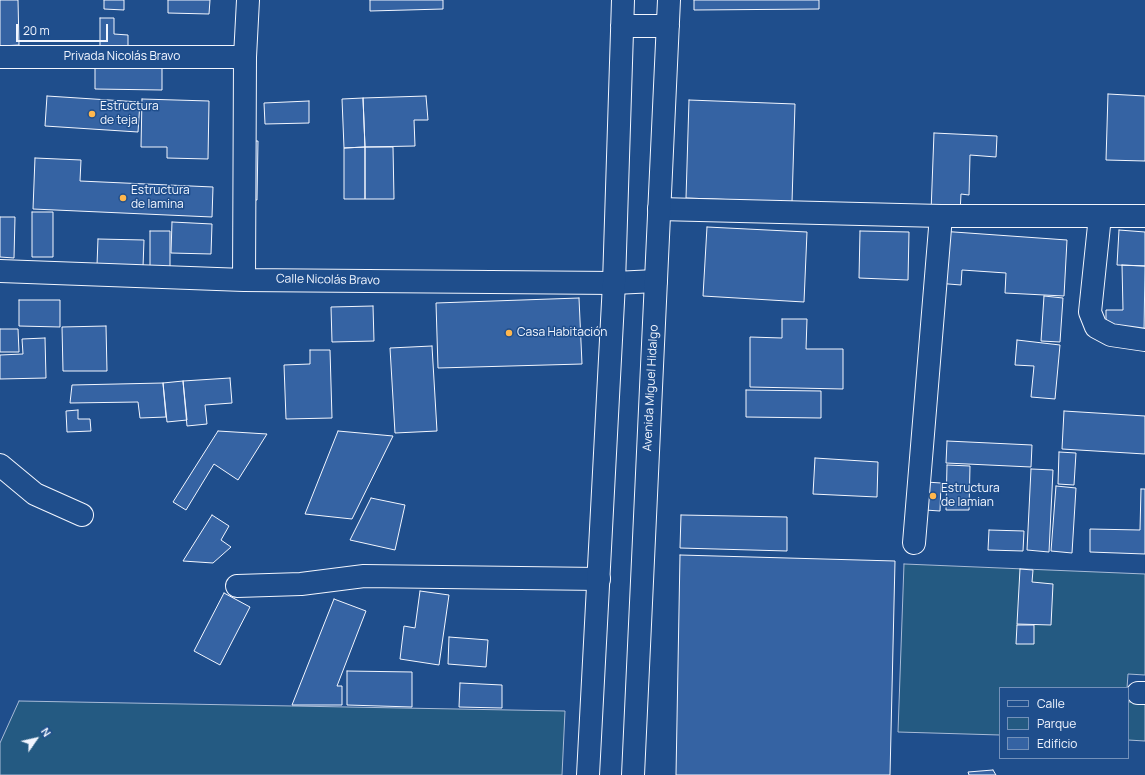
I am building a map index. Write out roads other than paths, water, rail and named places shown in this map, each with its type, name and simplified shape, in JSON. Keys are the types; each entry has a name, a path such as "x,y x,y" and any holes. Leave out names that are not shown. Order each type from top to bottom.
{"street":[{"path":"244,280 245,57 248,0"},
{"path":"588,775 614,283 623,0"},
{"name":"Avenida Miguel Hidalgo","path":"633,775 669,0"},
{"path":"622,26 668,26"},
{"name":"Privada Nicolás Bravo","path":"0,57 245,57"},
{"path":"659,209 941,216 1145,216"},
{"path":"914,544 941,216"},
{"path":"1100,216 1090,312 1096,327 1112,336 1145,340"},
{"name":"Calle Nicolás Bravo","path":"0,271 244,280 614,283 656,281"},
{"path":"0,465 35,494 82,515"},
{"path":"237,586 301,584 364,576 599,579"}],"place":[{"name":"Estructura de teja","path":"92,114"},
{"name":"Estructura de lamina","path":"123,198"},
{"name":"Casa Habitación","path":"509,333"},
{"name":"Estructura de lamian","path":"933,496"}]}
